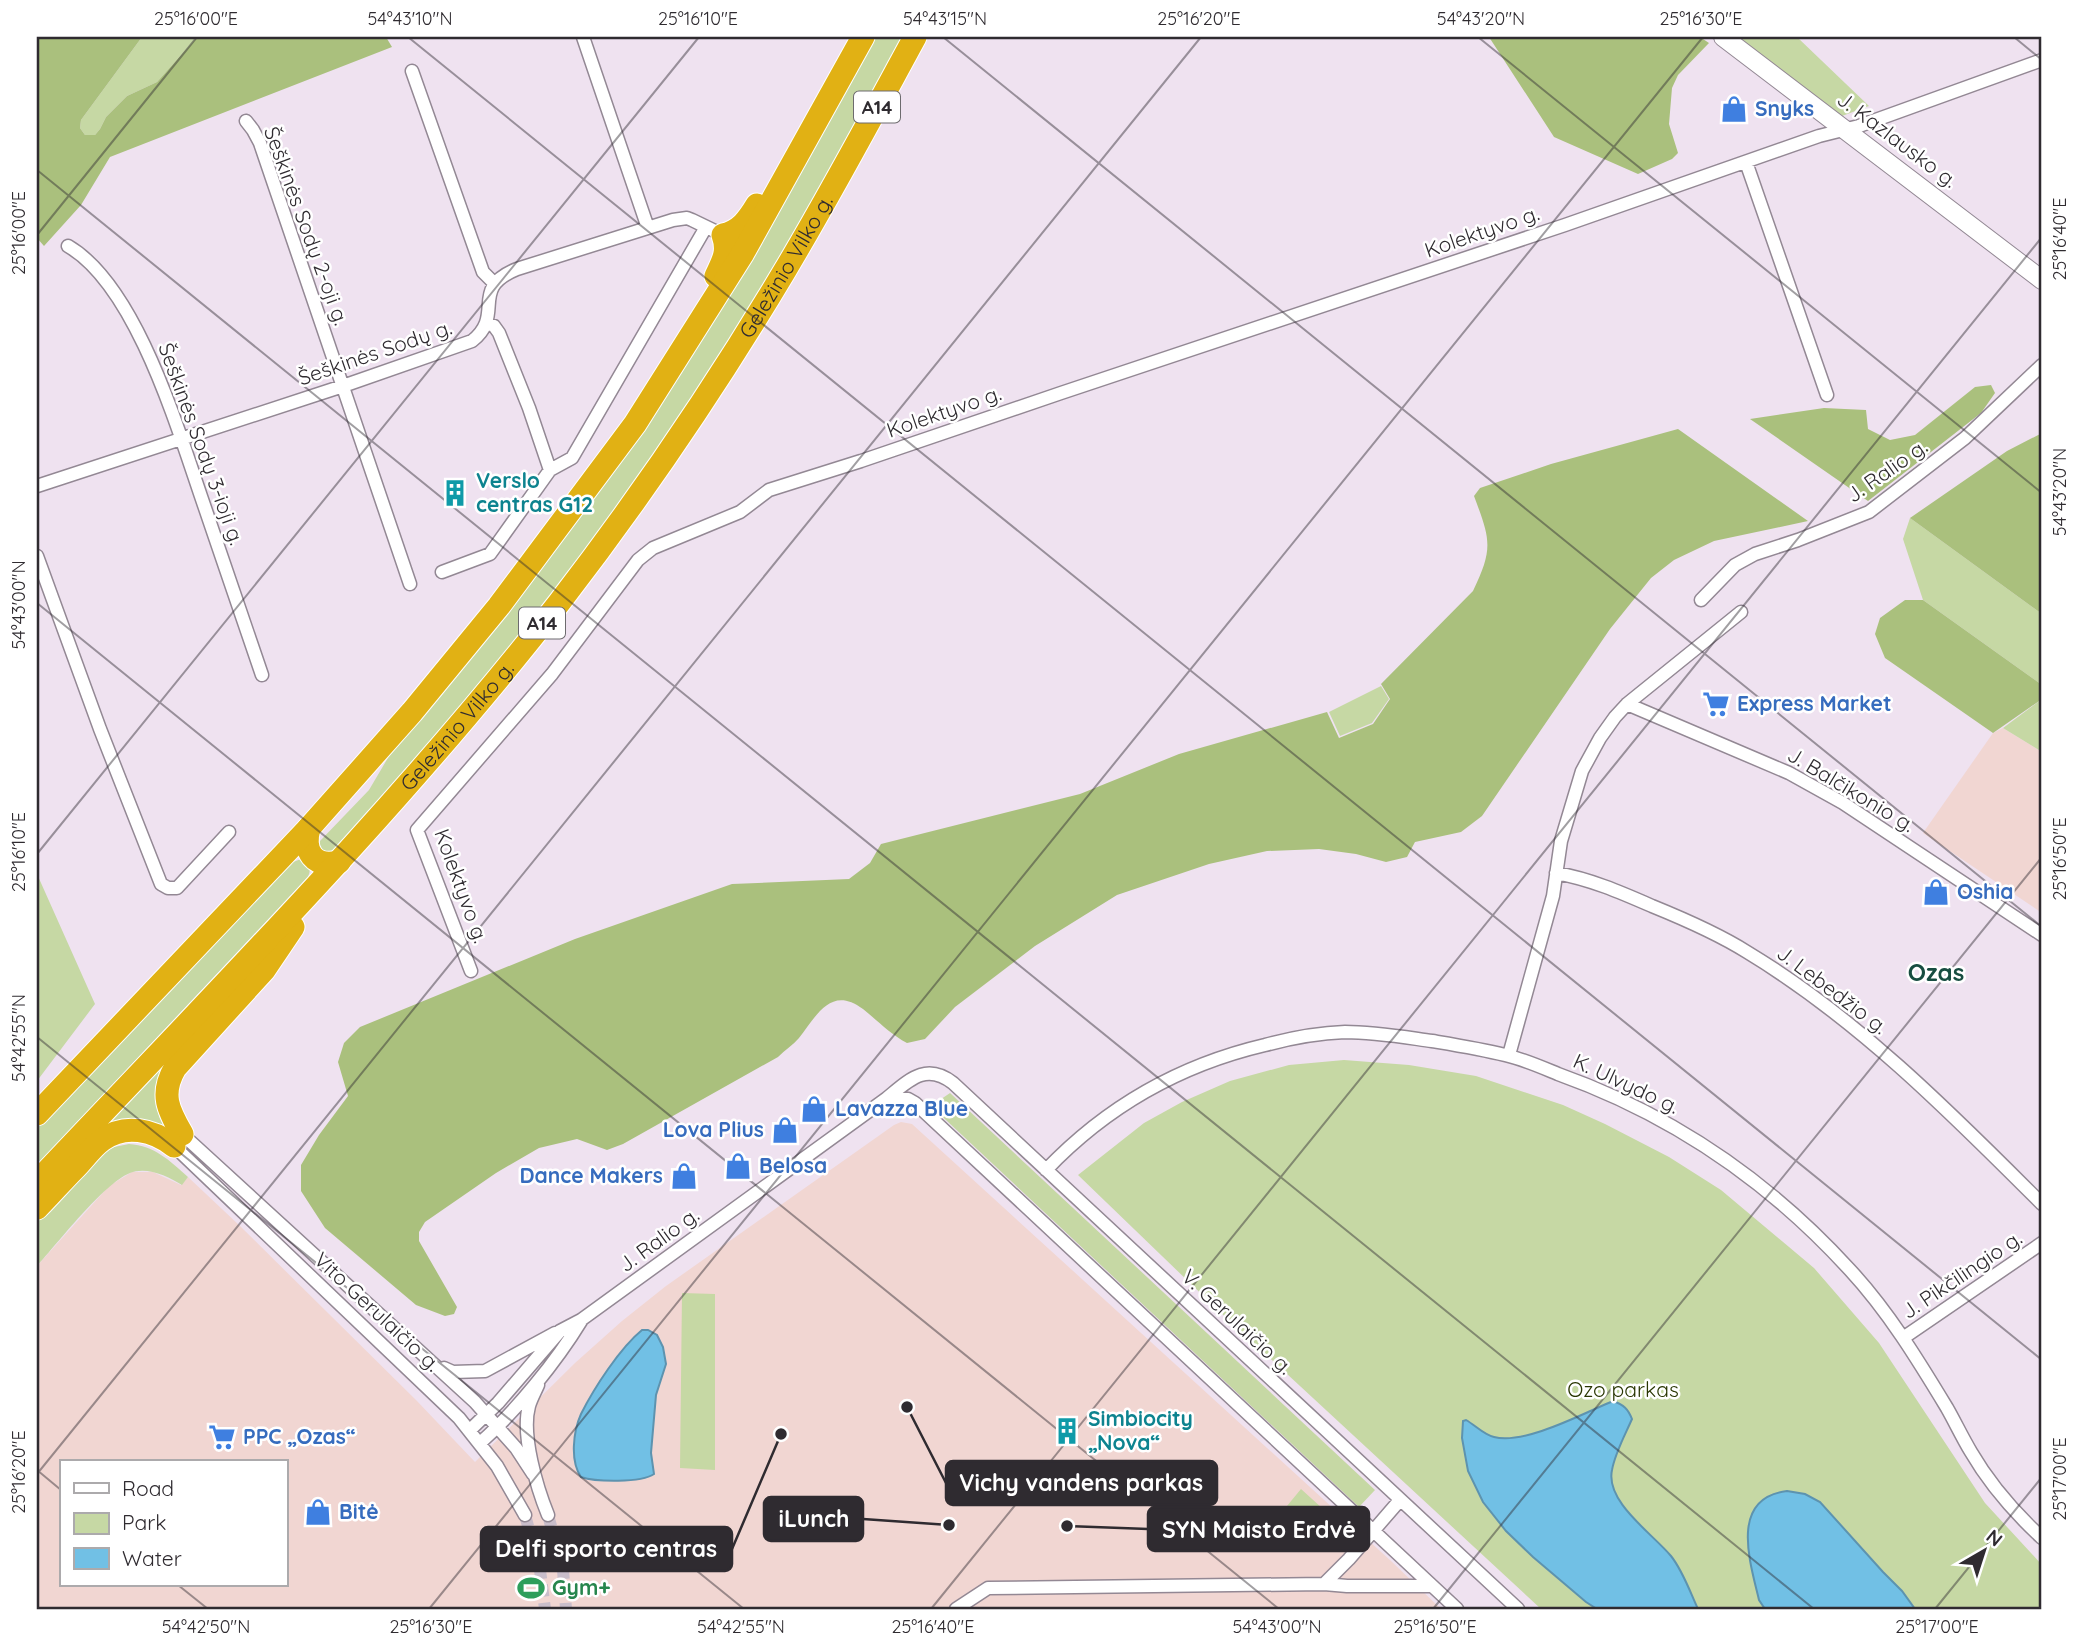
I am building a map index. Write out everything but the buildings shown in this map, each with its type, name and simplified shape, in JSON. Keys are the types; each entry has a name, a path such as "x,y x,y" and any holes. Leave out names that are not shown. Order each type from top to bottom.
{"highway":[{"name":"Geležinio Vilko g.","path":"43,1106 309,828 412,712 499,606 635,424 743,253 863,37"},
{"name":"Geležinio Vilko g.","path":"37,1182 334,867 466,717 558,604 628,509 732,358 785,271 915,37"},
{"path":"714,231 733,233 741,227 750,218 775,175 802,147"},
{"path":"685,345 696,308 726,257 726,245 714,231"},
{"path":"37,1208 102,1140 115,1132 148,1132 178,1140 166,1091 175,1068 264,970 334,867 313,857 307,849 309,828"}],"street":[{"path":"583,37 648,228"},
{"name":"J. Kazlausko g.","path":"1723,37 2042,280"},
{"name":"Kolektyvo g.","path":"471,971 417,830 551,674 638,560 653,548 740,512 769,490 1221,341 1819,136 1859,126 2042,60"},
{"path":"412,71 483,272 494,283"},
{"name":"Šeškinės Sodų 2-oji g.","path":"246,121 260,143 410,584"},
{"path":"1746,162 1827,396"},
{"path":"442,572 490,554 550,470 572,458 714,231 687,218 673,220 517,269 506,273 494,283 489,292 487,323 494,326 499,333 550,470"},
{"name":"Šeškinės Sodų 3-ioji g.","path":"68,246 90,262 129,314 143,341 181,438 262,675"},
{"name":"Šeškinės Sodų g.","path":"37,486 472,341 487,323"},
{"name":"J. Ralio g.","path":"1701,600 1735,565 1755,554 1869,512 1965,438 2042,365"},
{"path":"37,556 100,729 161,884 168,888 177,888 229,832"},
{"path":"1508,1055 1553,896 1561,841 1582,771 1600,738 1627,704 1741,612"},
{"name":"J. Balčikonio g.","path":"1627,704 1789,773 1843,803 2042,934"},
{"name":"J. Lebedžio g.","path":"1556,873 1605,886 1681,918 1745,950 1772,968 1853,1027 1964,1127 2042,1204"},
{"name":"K. Ulvydo g.","path":"1046,1170 1105,1117 1153,1086 1199,1065 1294,1037 1343,1032 1395,1035 1508,1055 1589,1085 1656,1116 1745,1172 1795,1213 1854,1274 1903,1338 1972,1454 2008,1502 2042,1538"},
{"path":"887,1098 906,1083 924,1074"},
{"path":"915,1103 915,1093 924,1074"},
{"name":"V. Gerulaičio g.","path":"924,1074 944,1076 953,1083 1518,1609"},
{"path":"887,1098 900,1098 915,1103 1457,1609"},
{"name":"J. Ralio g.","path":"470,1430 560,1331 581,1320 887,1098"},
{"name":"Vito Gerulaičio g.","path":"178,1140 437,1365 487,1414 533,1474"},
{"name":"Vito Gerulaičio g.","path":"178,1140 470,1430 497,1466 525,1516"},
{"name":"J. Pikčilingio g.","path":"1903,1338 2042,1243"},
{"path":"480,1444 498,1427 544,1372 581,1320"},
{"path":"437,1365 453,1372 485,1371 560,1331"},
{"path":"544,1372 529,1407 527,1420 533,1474 548,1515"},
{"path":"1324,1584 1400,1500"},
{"path":"956,1609 988,1588 1324,1584 1433,1586"}],"shaded area":[{"path":"2003,728 2042,752 2042,913 1923,833 1993,733"},
{"path":"901,1122 912,1124 1441,1609 37,1609 37,1266 109,1186 132,1172 153,1172 181,1185 188,1177 417,1401 475,1462 575,1363 666,1286 894,1125"}],"green space":[{"path":"37,37 142,37 81,120 80,128 85,135 95,135 106,117 127,96 157,82 197,37 386,37 392,47 110,157 81,205 44,246 37,238"},
{"path":"142,37 197,37 157,82 127,96 106,117 95,135 85,135 80,128 81,120"},
{"path":"876,37 905,37 773,273 709,374 565,581 477,689 337,848 324,851 320,847 320,841 369,790 392,751 529,586 638,436 758,250"},
{"path":"1489,37 1700,37 1709,43 1678,75 1672,88 1669,124 1678,153 1672,159 1638,174 1554,137"},
{"path":"1737,37 1797,37 1869,106 1842,116"},
{"path":"1991,385 1995,393 1981,413 1868,501 1750,419 1824,408 1866,410 1868,429 1890,440 1915,435 1975,387"},
{"path":"1678,429 1808,521 1714,541 1674,560 1651,578 1610,629 1482,816 1461,832 1415,842 1407,857 1386,862 1356,854 1319,849 1267,851 1209,864 1117,895 1035,946 955,1007 925,1039 907,1043 852,1002 833,1002 819,1012 799,1038 778,1057 623,1144 607,1150 577,1139 539,1148 496,1173 425,1222 419,1232 419,1241 457,1307 454,1314 445,1316 416,1305 325,1228 301,1191 301,1165 348,1096 338,1062 344,1043 360,1027 575,939 732,884 849,879 870,863 881,844 1080,794 1179,754 1327,712 1339,738 1373,724 1390,699 1381,684 1473,591 1480,576 1487,544 1484,523 1474,496 1480,488 1551,464"},
{"path":"2042,433 2042,614 1910,518 2007,451"},
{"path":"1910,518 2042,614 2042,685 1923,600 1903,539"},
{"path":"1905,600 1923,600 2042,685 2042,699 1993,733 1885,658 1875,634 1880,618"},
{"path":"1381,686 1389,699 1372,723 1340,736 1329,712"},
{"path":"2042,699 2042,752 2003,728"},
{"path":"301,859 309,866 308,877 37,1165 37,1127 288,864"},
{"path":"37,874 95,1004 37,1081"},
{"name":"Ozo parkas","path":"1344,1060 1409,1065 1476,1076 1563,1105 1669,1157 1721,1190 1814,1268 1879,1343 1985,1503 2042,1565 2042,1609 1541,1609 1218,1310 1078,1175 1144,1123 1182,1102 1230,1081 1289,1065"},
{"path":"163,1066 156,1096 163,1125 141,1121 100,1134"},
{"path":"950,1093 1375,1490 1359,1507 931,1106"},
{"path":"129,1144 154,1151 188,1177 182,1185 150,1171 136,1171 119,1179 94,1201 37,1266 37,1220 102,1153"},
{"path":"682,1293 715,1294 715,1470 680,1468"},
{"path":"1301,1489 1322,1508 1294,1536 1270,1535 1268,1529"}],"water":[{"path":"642,1330 657,1335 663,1347 666,1364 656,1395 651,1453 654,1474 618,1481 581,1477 575,1463 574,1446 581,1414 608,1369"},
{"path":"1613,1401 1625,1408 1632,1419 1612,1470 1616,1494 1632,1517 1675,1562 1698,1609 1597,1609 1533,1557 1506,1531 1483,1502 1468,1471 1462,1438 1463,1421 1466,1420 1490,1436 1522,1436 1554,1426"},
{"path":"1787,1491 1805,1494 1820,1502 1902,1591 1915,1609 1765,1609 1759,1600 1751,1568 1748,1534 1750,1519 1757,1506 1769,1496"}],"tunnel":[{"path":"525,1515 540,1570 545,1609"},
{"path":"548,1515 563,1570 566,1609"}],"place":[{"name":"Snyks","path":"1734,109"},
{"name":"Verslo centras G12","path":"455,493"},
{"name":"Express Market","path":"1716,704"},
{"name":"Oshia","path":"1936,892"},
{"name":"Lavazza Blue","path":"814,1109"},
{"name":"Lova Plius","path":"785,1130"},
{"name":"Belosa","path":"738,1166"},
{"name":"Dance Makers","path":"684,1176"},
{"name":"Vichy vandens parkas","path":"907,1407"},
{"name":"Simbiocity „Nova“","path":"1067,1431"},
{"name":"Delfi sporto centras","path":"781,1434"},
{"name":"PPC „Ozas“","path":"222,1437"},
{"name":"Bitė","path":"318,1512"},
{"name":"iLunch","path":"949,1525"},
{"name":"SYN Maisto Erdvė","path":"1067,1526"},
{"name":"Gym+","path":"531,1588"}],"district":[{"name":"Ozas","path":"1936,973"}]}
